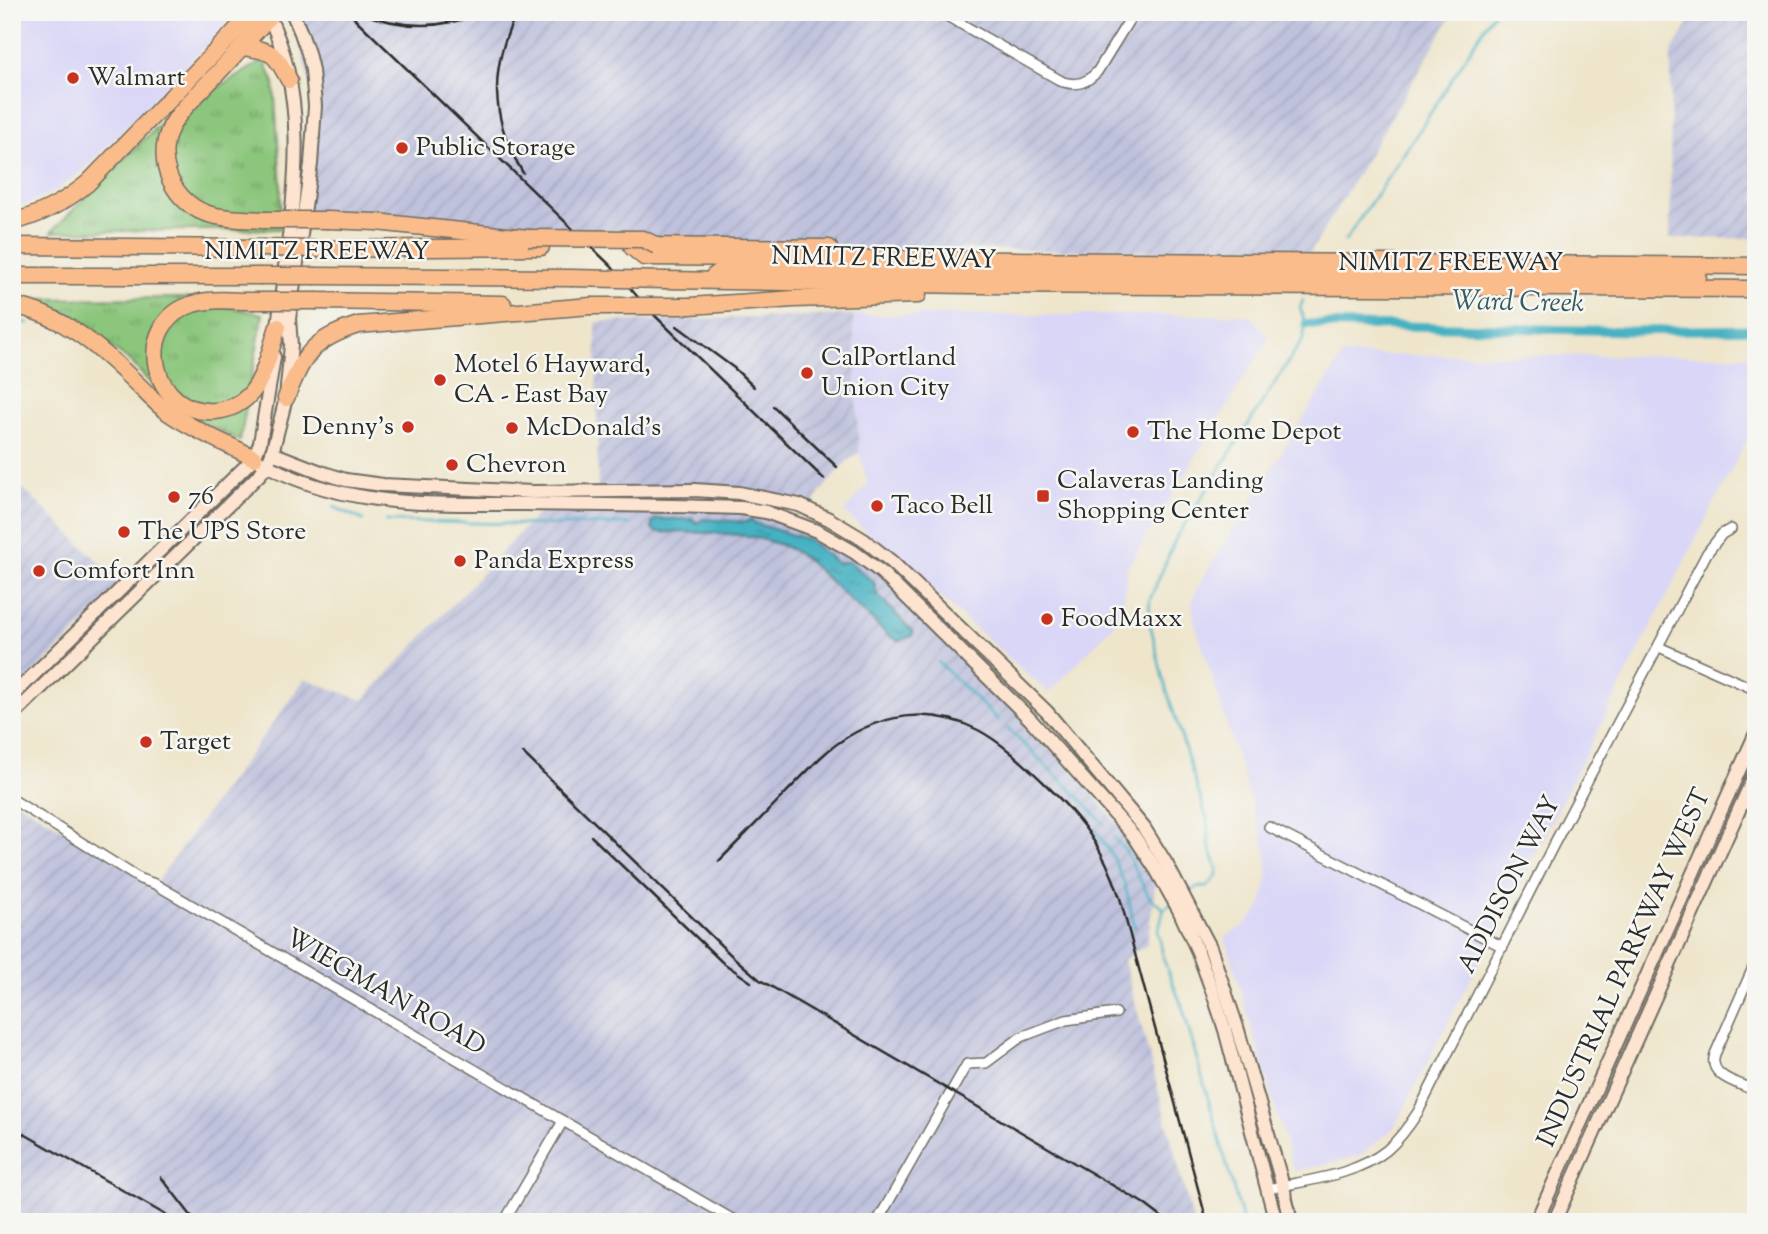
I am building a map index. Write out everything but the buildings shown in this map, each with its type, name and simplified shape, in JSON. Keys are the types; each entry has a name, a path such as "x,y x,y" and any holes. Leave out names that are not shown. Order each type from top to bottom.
{"highway":[{"path":"12,222 52,208 88,183 252,12"},
{"path":"270,14 243,47 174,120 165,144 166,167 174,188 189,204 199,210 219,216 264,220 376,222 535,243 643,239 657,246"},
{"path":"243,47 272,54 289,79"},
{"name":"NIMITZ FREEWAY","path":"12,246 318,249 535,243 632,247 1756,256"},
{"path":"632,247 644,257 1756,266"},
{"path":"706,282 721,271 1756,278"},
{"name":"NIMITZ FREEWAY","path":"12,276 316,276 970,285 1756,289"},
{"path":"278,327 257,385 244,400 226,409 208,411 189,407 173,397 162,382 155,353 159,335 169,319 195,303 252,300 690,306 807,298 950,295 970,285"},
{"path":"12,305 56,319 80,333 169,413 264,459"},
{"path":"286,398 303,360 320,341 358,325 591,306"}],"main road":[{"path":"12,716 260,474 286,398 291,345 289,319 311,164 315,96 308,53 292,12"},
{"path":"270,14 289,79 295,140 290,236 260,443 264,459 281,473 319,487 377,500 433,504 741,508 766,512 817,531 834,539 881,572 1030,719 1162,868"},
{"path":"264,459 346,480 433,489 533,492 695,490 739,493 799,505 864,540 892,562 1047,712 1144,828 1204,949 1237,1027 1291,1222"},
{"path":"12,696 123,585 264,459"},
{"path":"645,506 651,491"},
{"path":"1030,719 1047,712"},
{"name":"INDUSTRIAL PARKWAY WEST","path":"1536,1222 1756,733"},
{"name":"INDUSTRIAL PARKWAY WEST","path":"1554,1222 1756,772"},
{"path":"1204,949 1276,1222"}],"street":[{"path":"940,12 1063,82 1073,85 1082,84 1097,72 1134,12"},
{"name":"ADDISON WAY","path":"1268,1189 1364,1164 1386,1151 1404,1133 1418,1112 1707,553 1714,542 1731,529"},
{"path":"1659,647 1756,690"},
{"name":"WIEGMAN ROAD","path":"12,799 140,879 155,884 737,1222"},
{"path":"1269,827 1503,947"},
{"path":"1756,961 1713,1063 1719,1074 1756,1091"},
{"path":"877,1222 967,1064 986,1063 1021,1037 1066,1020 1116,1013"},
{"path":"504,1222 563,1121"}],"shaded area":[{"name":"Walmart","path":"12,12 230,12 223,28 83,170 57,190 29,203 12,207"},
{"path":"292,12 1454,12 1310,253 657,246 303,220 315,106"},
{"path":"1696,12 1756,12 1756,238 1670,239 1671,53"},
{"path":"853,315 1250,315 1269,338 1127,568 1123,615 1049,693 844,512 868,484 859,452"},
{"path":"853,315 859,452 844,464 820,492 811,510 766,497 598,492 596,322"},
{"path":"1343,355 1756,356 1756,422 1394,1128 1359,1156 1294,1171 1225,937 1245,925 1260,908 1268,879 1266,851 1193,616 1192,601 1197,588"},
{"path":"12,478 123,585 12,696"},
{"path":"547,504 741,508 817,531 881,572 1030,719 1157,871 1147,944 1124,960 1193,1222 12,1222 12,799 155,884 305,679 363,700"}],"green space":[{"path":"264,60 274,83 281,186 280,229 51,232 160,123"},
{"path":"186,298 263,314 240,441 173,408 131,362 67,315 28,299"}],"water":[{"path":"657,519 747,522 750,519 754,523 809,540 838,564 848,561 874,582 877,594 913,632 912,636 899,641 889,636 805,558 789,549 771,542 733,534 656,532 652,529 652,522"}],"waterway":[{"name":"Ward Creek","path":"1345,241 1423,125 1494,12"},
{"path":"1186,893 1198,887 1207,887 1218,871 1209,845 1207,819 1162,675 1149,619 1150,599 1177,536 1303,339 1306,324 1300,308 1303,300"},
{"path":"12,321 28,323"},
{"name":"Ward Creek","path":"1306,324 1633,331 1756,329"},
{"path":"334,507 363,520"},
{"path":"386,521 629,524"},
{"path":"1136,623 1149,619"},
{"path":"938,662 999,721"},
{"path":"1007,728 1104,824"},
{"path":"1095,829 1113,857 1125,885 1135,928"},
{"path":"1114,838 1125,850 1149,897 1164,909"},
{"path":"1172,903 1164,909 1158,931 1164,961 1182,1006 1243,1222"}],"railway":[{"path":"348,12 611,266 649,310 824,479"},
{"path":"359,12 390,22 421,25 452,22 483,12"},
{"path":"517,12 501,53 497,93 504,133 523,173"},
{"path":"677,326 734,368 754,387"},
{"path":"773,406 837,467"},
{"path":"719,861 820,758 856,732 875,724 895,718 936,717 957,721 978,730 1003,746 1041,780 1079,820 1106,862 1120,898 1207,1222"},
{"path":"523,753 760,980 1143,1203 1168,1222"},
{"path":"591,836 722,962 751,982"},
{"path":"12,1127 178,1222"},
{"path":"161,1177 196,1222"}],"place":[{"name":"Walmart","path":"73,78"},
{"name":"Public Storage","path":"402,148"},
{"name":"CalPortland Union City","path":"807,373"},
{"name":"Motel 6 Hayward, CA - East Bay","path":"440,380"},
{"name":"Denny's","path":"408,427"},
{"name":"McDonald's","path":"512,428"},
{"name":"The Home Depot","path":"1133,432"},
{"name":"Chevron","path":"452,465"},
{"name":"Calaveras Landing Shopping Center","path":"1043,496"},
{"name":"76","path":"174,497"},
{"name":"Taco Bell","path":"877,506"},
{"name":"The UPS Store","path":"124,532"},
{"name":"Panda Express","path":"460,561"},
{"name":"Comfort Inn","path":"39,571"},
{"name":"FoodMaxx","path":"1047,619"},
{"name":"Target","path":"146,742"}]}
